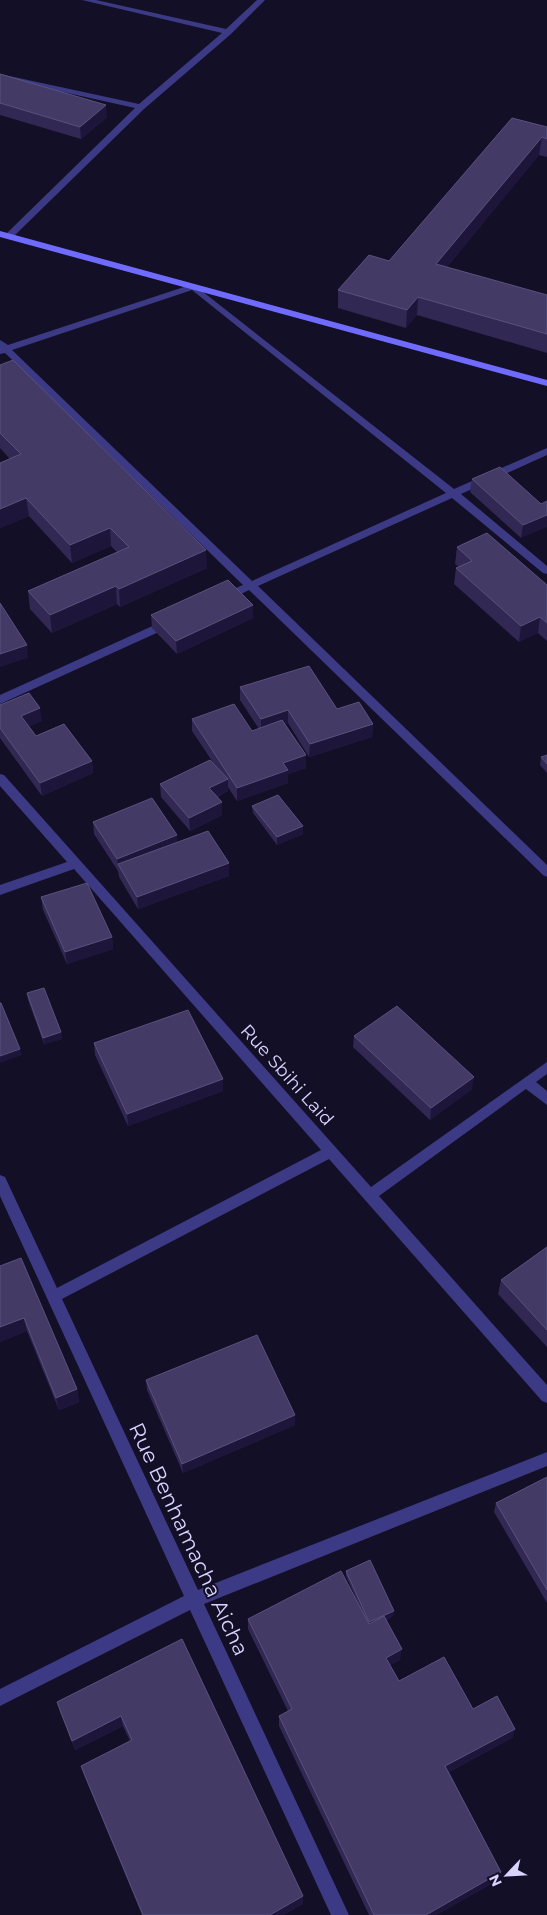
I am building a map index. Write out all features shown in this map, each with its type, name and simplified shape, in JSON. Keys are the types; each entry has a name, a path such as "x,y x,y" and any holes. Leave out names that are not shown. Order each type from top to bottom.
{"street":[{"path":"86,0 228,32"},
{"path":"4,235 141,107 228,32 260,0"},
{"path":"0,76 141,107"},
{"path":"4,235 547,384"},
{"path":"193,287 2,347 547,872"},
{"path":"193,287 453,493 547,571"},
{"path":"214,602 547,451"},
{"path":"0,700 179,618"},
{"name":"Rue Sbihi Laid","path":"0,778 547,1396"},
{"path":"0,890 75,864"},
{"path":"369,1196 547,1068"},
{"path":"527,1082 547,1100"},
{"path":"54,1296 330,1152"},
{"name":"Rue Benhamacha Aicha","path":"0,1181 340,1915"},
{"path":"0,1698 194,1600 547,1459"}],"building":[{"path":"0,74 106,105 80,127 0,103"},
{"path":"512,118 547,127 547,139 542,137 436,264 547,295 547,334 418,297 407,310 338,290 369,255 389,261"},
{"path":"13,360 206,550 119,589 116,586 50,615 28,591 129,547 110,528 70,545 26,498 0,509 0,463 21,454 0,433 0,365"},
{"path":"500,467 541,504 547,501 547,515 523,525 472,479"},
{"path":"487,533 547,585 547,623 540,617 521,626 456,568 472,561 457,547"},
{"path":"228,580 253,605 176,641 151,615"},
{"path":"0,603 27,645 0,654"},
{"path":"309,666 337,709 359,702 373,724 310,744 288,710 261,719 240,687"},
{"path":"29,693 40,708 21,716 36,736 64,724 92,761 40,783 0,728 0,705"},
{"path":"234,704 252,731 282,720 306,755 283,763 288,770 237,788 192,719"},
{"path":"547,755 547,764 541,757"},
{"path":"210,760 228,779 209,788 222,802 189,818 160,784"},
{"path":"278,795 303,826 277,837 252,806"},
{"path":"152,798 177,835 117,859 93,822"},
{"path":"208,831 229,863 137,897 118,864"},
{"path":"87,883 112,937 65,952 41,897"},
{"path":"44,988 61,1032 43,1038 27,993"},
{"path":"0,1003 20,1049 0,1056"},
{"path":"397,1006 474,1077 431,1108 354,1036"},
{"path":"188,1010 223,1079 127,1114 94,1043"},
{"path":"547,1247 547,1330 501,1280"},
{"path":"21,1258 77,1389 56,1398 24,1318 0,1327 0,1266"},
{"path":"257,1335 295,1415 182,1464 146,1380"},
{"path":"547,1477 547,1590 496,1503"},
{"path":"370,1560 394,1611 369,1622 346,1571"},
{"path":"341,1571 369,1624 384,1616 402,1649 386,1658 399,1681 444,1657 473,1709 497,1696 515,1729 445,1766 501,1872 426,1915 374,1915 279,1716 292,1709 248,1619"},
{"path":"182,1639 303,1896 270,1915 143,1915 81,1766 132,1740 121,1716 72,1741 57,1702"}]}
